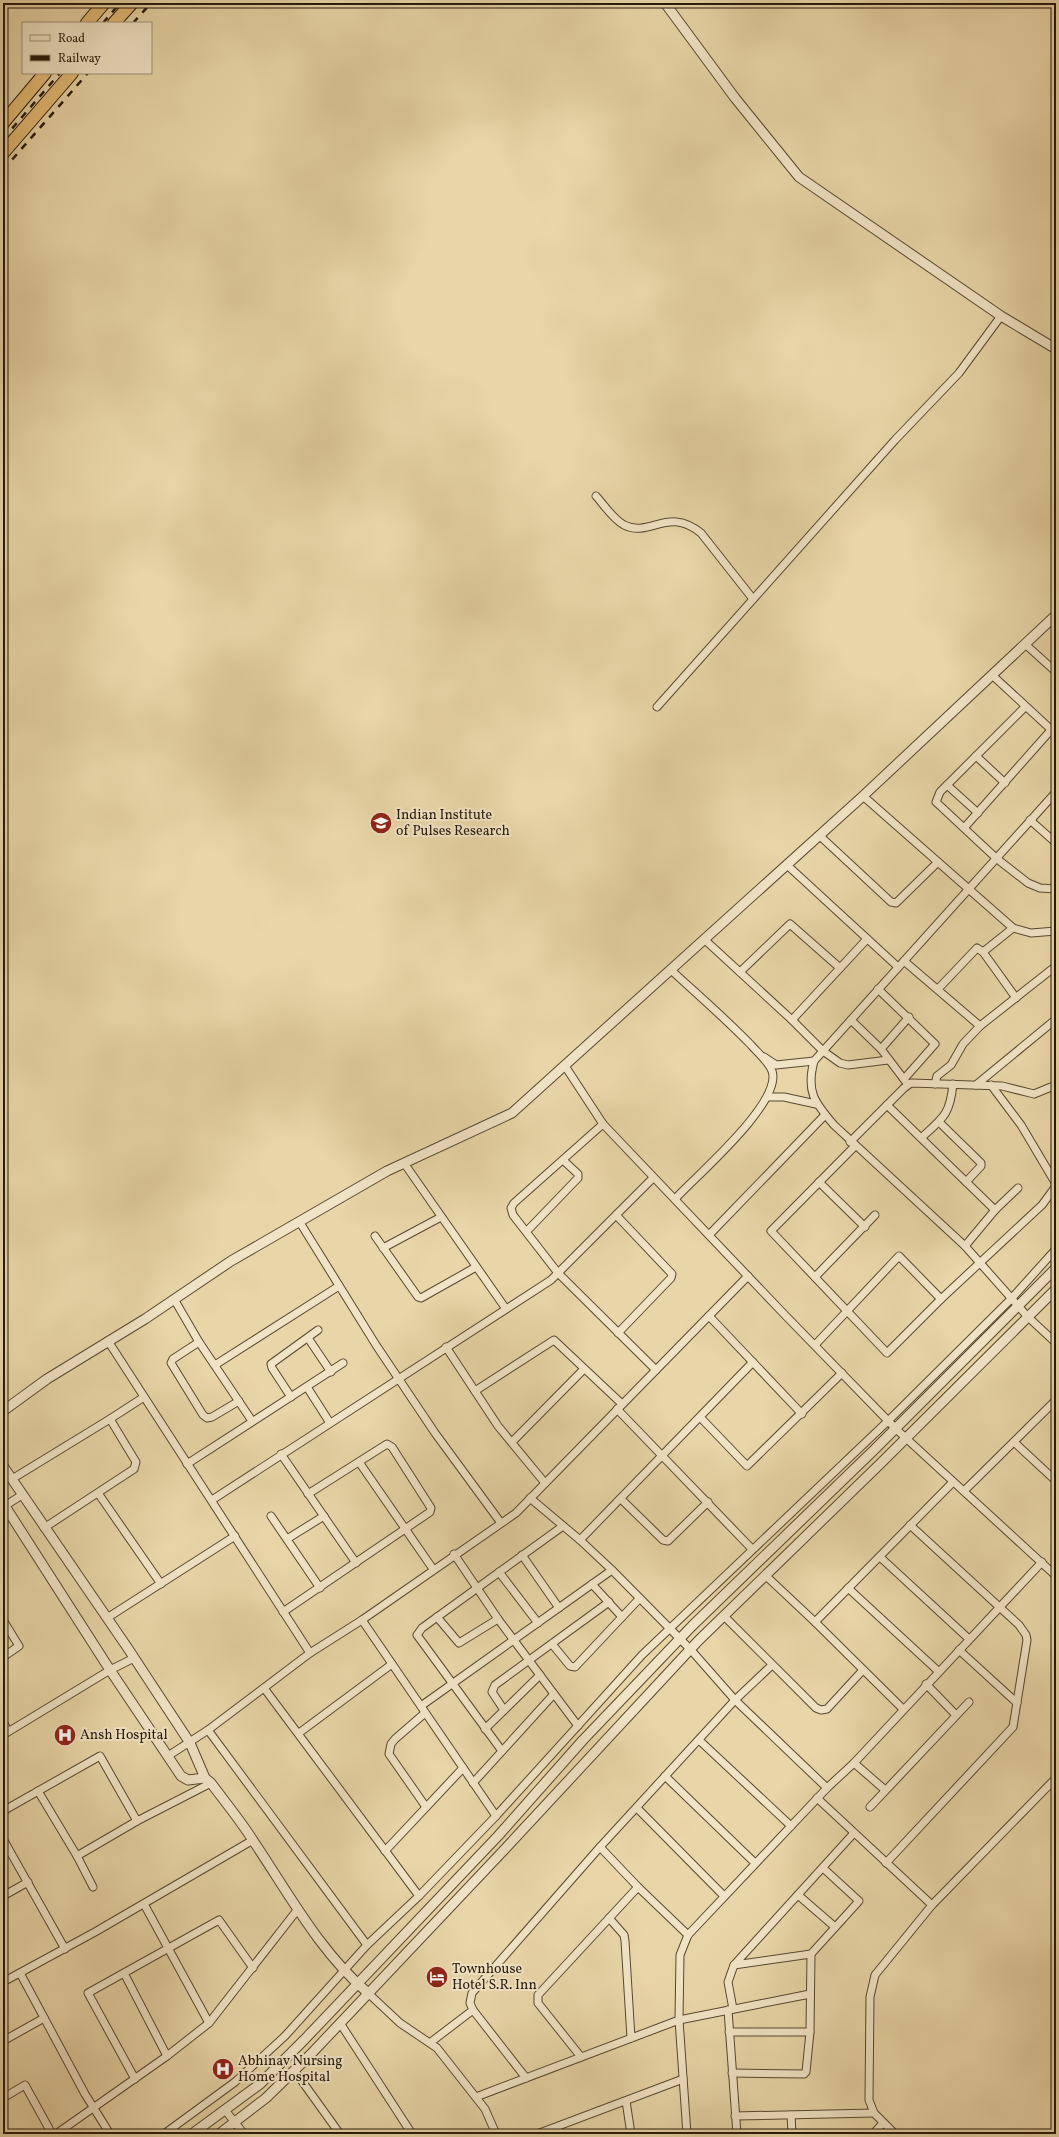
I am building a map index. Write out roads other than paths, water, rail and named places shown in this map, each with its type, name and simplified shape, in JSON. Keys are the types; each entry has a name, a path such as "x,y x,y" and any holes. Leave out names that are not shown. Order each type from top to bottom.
{"highway":[{"path":"88,22 104,3"},
{"path":"115,22 132,3"},
{"path":"3,123 44,74"},
{"path":"3,153 71,74"}],"street":[{"path":"665,3 735,98 799,177 1001,316 1056,349"},
{"path":"657,707 895,440 959,373 1001,316"},
{"path":"596,496 620,522 630,527 646,527 676,520 691,525 701,533 753,599"},
{"path":"3,1411 47,1379 174,1299 231,1261 404,1163 512,1114 820,836 1056,615"},
{"path":"1025,644 1056,672"},
{"path":"964,828 1054,732 1025,707 992,675"},
{"path":"1025,707 940,792 936,802 996,858 1034,887 1056,889"},
{"path":"976,756 1005,783"},
{"path":"947,785 978,813"},
{"path":"1056,792 814,1061 811,1073 811,1090 816,1104 825,1115 853,1144 965,1246 1011,1299 1056,1343"},
{"path":"863,796 1013,928 1031,933 1056,932"},
{"path":"1030,820 1056,843"},
{"path":"820,836 891,902 896,903 938,862"},
{"path":"787,865 898,967"},
{"path":"740,972 790,924 840,968"},
{"path":"983,952 1013,928"},
{"path":"792,1020 867,939"},
{"path":"705,940 792,1020 823,1051 840,1063 848,1065 888,1060"},
{"path":"938,989 973,950 977,948 983,952 1016,998"},
{"path":"904,960 980,1026"},
{"path":"935,1084 937,1076 951,1065 963,1044 980,1026 1056,966"},
{"path":"671,970 732,1025 762,1056 772,1071 773,1082 768,1097 748,1125 675,1199"},
{"path":"878,989 935,1044 934,1047 853,1144 819,1182 771,1231 887,1353 941,1299 1042,1205 1056,1185 1021,1125 991,1085"},
{"path":"881,1049 909,1018"},
{"path":"851,1020 881,1049 906,1082 991,1085 1009,1087 1034,1094 1056,1085"},
{"path":"976,1085 1056,1020"},
{"path":"762,1056 776,1065 791,1065 814,1061"},
{"path":"565,1066 603,1124 748,1276 906,1439 1056,1576"},
{"path":"921,1138 939,1122 950,1107 954,1084"},
{"path":"768,1097 784,1097 816,1104"},
{"path":"887,1105 995,1210"},
{"path":"709,1235 825,1115"},
{"path":"939,1122 981,1163 981,1166 966,1182"},
{"path":"603,1124 514,1203 511,1208 513,1214 558,1273 656,1370"},
{"path":"527,1231 578,1178 578,1174 563,1160"},
{"path":"404,1163 506,1309"},
{"path":"212,1500 551,1280 654,1178"},
{"path":"819,1182 865,1227"},
{"path":"965,1246 995,1210 1018,1188"},
{"path":"815,1277 876,1215"},
{"path":"616,1216 672,1274 671,1278 618,1333"},
{"path":"384,1248 441,1217"},
{"path":"299,1222 398,1378 435,1433 501,1523"},
{"path":"375,1236 418,1297 421,1298 476,1266"},
{"path":"164,2134 241,2077 285,2036 367,1945 419,1896 496,1816 668,1629 889,1420 1011,1299 1056,1249"},
{"path":"815,1345 899,1256 941,1299"},
{"path":"192,2134 260,2084 305,2039 498,1836 583,1740 680,1639 896,1429 1056,1268"},
{"path":"168,1756 208,1730 310,1653 362,1620 454,1554 516,1513 748,1276"},
{"path":"215,1365 339,1286"},
{"path":"219,2134 266,2098 294,2070 724,1616 906,1439 1056,1289"},
{"path":"174,1299 199,1342 252,1421"},
{"path":"709,1316 802,1414"},
{"path":"291,1396 272,1368 271,1364 318,1330"},
{"path":"308,1338 331,1372"},
{"path":"475,1391 554,1340 620,1407 663,1456 752,1549"},
{"path":"108,1341 310,1653"},
{"path":"199,1342 173,1359 171,1363 203,1415 206,1418 212,1418 239,1401"},
{"path":"446,1347 498,1426 545,1483"},
{"path":"580,1540 663,1456 752,1362"},
{"path":"187,1464 344,1363"},
{"path":"512,1442 584,1369"},
{"path":"700,1417 747,1466 802,1414 842,1373"},
{"path":"307,1387 330,1422"},
{"path":"12,1479 110,1420 144,1396"},
{"path":"964,1492 1056,1400"},
{"path":"44,1528 136,1466 136,1462 110,1420"},
{"path":"1014,1442 1056,1480"},
{"path":"283,1612 430,1512 431,1505 392,1447 387,1444 308,1494"},
{"path":"281,1454 356,1563"},
{"path":"359,1462 433,1569"},
{"path":"3,1466 190,1743 208,1781 253,1840 298,1908 343,1971 400,2023 431,2042 437,2048 476,2097 490,2119 496,2134"},
{"path":"815,1622 954,1482"},
{"path":"98,1493 162,1584"},
{"path":"22,1495 4,1505 110,1670 181,1776 188,1780 208,1781"},
{"path":"530,1498 580,1540 612,1570 668,1629 691,1650 735,1700 827,1788"},
{"path":"621,1499 663,1540 668,1542 708,1502"},
{"path":"270,1516 320,1588"},
{"path":"287,1539 324,1516"},
{"path":"886,1862 1013,1727 1027,1640 1026,1635 1019,1625 910,1525"},
{"path":"502,1751 417,1635 422,1628 563,1526"},
{"path":"107,1618 235,1536"},
{"path":"454,1554 498,1619 578,1726"},
{"path":"522,1556 559,1608"},
{"path":"880,1556 969,1639"},
{"path":"688,2134 679,2020 680,1955 688,1935 817,1798 854,1763 938,1671 1042,1562"},
{"path":"421,1706 612,1570"},
{"path":"499,1572 538,1623"},
{"path":"765,1575 859,1665 862,1671 903,1710"},
{"path":"592,1584 622,1617"},
{"path":"848,1588 938,1671"},
{"path":"552,1644 570,1666 575,1667 639,1598"},
{"path":"504,1710 493,1695 492,1688 609,1602"},
{"path":"724,1616 816,1708 821,1710 827,1708 862,1671"},
{"path":"438,1617 459,1643 498,1619"},
{"path":"3,1620 19,1646 3,1657"},
{"path":"362,1620 496,1816"},
{"path":"959,1650 1017,1703"},
{"path":"3,1722 6,1733 110,1670 134,1658"},
{"path":"299,1733 392,1664"},
{"path":"526,2078 473,2010 470,2003 472,1993 600,1847 735,1700 772,1665"},
{"path":"486,1729 540,1675"},
{"path":"926,1684 956,1715"},
{"path":"264,1688 419,1896"},
{"path":"473,1783 554,1694"},
{"path":"870,1807 884,1790 969,1702"},
{"path":"426,1713 395,1739 391,1744 389,1754 426,1807"},
{"path":"208,1730 367,1945"},
{"path":"699,1740 791,1826"},
{"path":"3,1811 100,1756 137,1821"},
{"path":"854,1763 884,1790"},
{"path":"385,1851 462,1768"},
{"path":"665,1776 755,1863"},
{"path":"895,2134 874,2112 870,2100 870,1987 875,1975 882,1964 932,1905 1056,1778"},
{"path":"77,1856 208,1781"},
{"path":"38,1791 77,1856 92,1887"},
{"path":"817,1798 932,1905"},
{"path":"636,1808 724,1896"},
{"path":"737,2134 729,2032 731,2010 728,1982 734,1965 854,1833"},
{"path":"3,1839 65,1948"},
{"path":"3,1982 144,1904 253,1840"},
{"path":"600,1847 638,1887 688,1935"},
{"path":"732,2074 804,2074 808,2068 811,1954 859,1901 823,1868"},
{"path":"3,1896 28,1882"},
{"path":"581,2057 536,1999 542,1989 638,1887"},
{"path":"798,1895 835,1927"},
{"path":"144,1904 209,2023"},
{"path":"56,2134 94,2109 167,2056 209,2023 298,1908"},
{"path":"610,1918 624,1935 631,2038"},
{"path":"135,2079 88,1993 219,1920 253,1968"},
{"path":"734,1965 811,1954"},
{"path":"20,1973 94,2109 110,2134"},
{"path":"124,1973 167,2056"},
{"path":"476,2097 679,2020 810,1994"},
{"path":"431,2042 473,2010"},
{"path":"3,2041 44,2018"},
{"path":"340,2023 412,2134"},
{"path":"729,2032 810,2032"},
{"path":"294,2070 340,2134"},
{"path":"537,2134 555,2131 683,2079"},
{"path":"3,2098 25,2085 52,2134"},
{"path":"626,2101 630,2134"},
{"path":"225,2110 244,2134"},
{"path":"735,2116 874,2112"},
{"path":"791,2115 792,2134"},
{"path":"873,2134 883,2123"}],"railway":[{"path":"104,22 120,3"},
{"path":"134,22 151,3"},
{"path":"3,139 59,74"},
{"path":"3,170 87,74"}],"place":[{"name":"Indian Institute of Pulses Research","path":"381,823"},
{"name":"Ansh Hospital","path":"65,1735"},
{"name":"Townhouse Hotel S.R. Inn","path":"437,1977"},
{"name":"Abhinav Nursing Home Hospital","path":"223,2069"}]}
